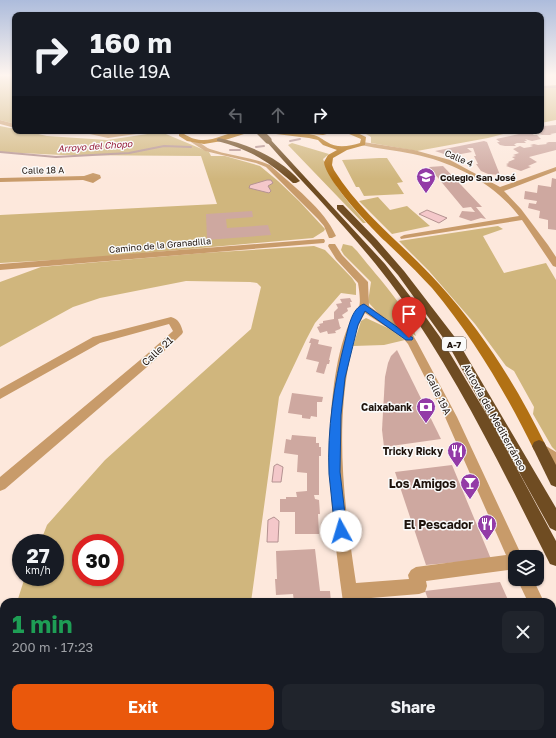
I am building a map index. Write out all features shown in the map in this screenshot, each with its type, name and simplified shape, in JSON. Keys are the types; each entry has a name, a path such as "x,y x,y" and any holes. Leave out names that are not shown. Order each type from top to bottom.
{"highway":[{"name":"Autovía del Mediterráneo","path":"263,134 271,140 374,242 405,279 449,337 478,385 556,524"},
{"name":"Autovía del Mediterráneo","path":"268,134 271,140 359,239 416,311 449,361 556,558"},
{"path":"217,140 240,144 254,150 277,165 318,202 357,245 387,273"},
{"path":"539,446 556,480"}],"street":[{"path":"0,122 12,125"},
{"path":"97,134 108,136 122,134"},
{"path":"182,134 182,136 205,149 258,162 268,166 321,217 328,226 332,236"},
{"path":"215,152 211,147 217,140 228,134"},
{"path":"296,134 320,139 330,147 344,149"},
{"path":"320,139 321,136 326,134"},
{"path":"359,134 364,138 363,144 344,149 331,156 328,164 336,178 357,207 435,286 466,325 513,395 539,446 556,460"},
{"path":"192,141 217,140"},
{"name":"Calle 4","path":"363,144 414,152 448,161 474,174 500,190 523,218 556,264"},
{"path":"500,190 556,169"},
{"name":"Calle 18 A","path":"0,180 86,178"},
{"path":"404,237 523,218"},
{"path":"332,236 337,238 339,241 337,244 332,246 323,244 321,241 324,237 332,236"},
{"name":"Camino de la Granadilla","path":"0,268 321,241"},
{"path":"332,246 339,257 363,282 364,307 355,320 347,349 339,384 336,415 335,472 350,597 419,586 416,575 508,562"},
{"name":"Calle 19A","path":"364,307 404,334 412,342 451,417 512,550"},
{"name":"Calle 21","path":"0,394 97,340 171,320 176,325 178,332 150,358 0,485"},
{"path":"528,586 534,598"}],"shaded area":[{"path":"0,109 12,109 12,123 0,120"},
{"path":"544,109 556,109 556,120 544,122"},
{"path":"0,126 12,128 12,134 38,134 47,136 107,140 148,134 166,134 209,152 211,156 225,156 260,166 299,201 325,229 313,238 90,258 0,263 0,215 217,204 201,156 62,155 0,152"},
{"path":"366,134 503,134 417,151 371,143 371,137"},
{"path":"292,143 329,154 323,159 331,177 353,208 366,223 363,223 288,145"},
{"path":"387,158 403,182 397,183 404,194 364,196 359,187 356,187 342,160"},
{"path":"271,180 273,183 268,186 271,191 269,193 249,188 250,185"},
{"path":"378,197 390,210 407,206 430,226 392,234 359,201"},
{"path":"427,210 447,218 439,223 419,214"},
{"path":"498,226 503,229 483,236 504,273 546,263 556,280 556,451 552,447 533,414 534,407 514,371 506,366 475,324 429,271 399,241"},
{"path":"343,244 352,246 357,251 398,302 416,336 380,315 368,302 371,282 344,255 341,250"},
{"path":"314,246 325,250 352,278 356,284 356,295 341,293 315,323 279,397 252,598 18,598 22,586 64,586 64,534 44,534 47,525 105,460 251,329 261,287 257,283 250,282 186,281 100,298 73,307 0,347 0,282 41,267 203,253"},
{"path":"366,318 390,329 405,340 384,345 353,346 361,321"},
{"path":"277,464 283,467 281,482 272,482 274,466"},
{"path":"274,517 279,521 278,542 267,542 268,520"}],"building":[{"path":"556,125 556,133 550,134 552,135 540,134 544,134 544,126"},
{"path":"519,134 533,134 537,135 541,139 532,141 525,139 527,141 524,141 526,143 515,143 517,144 514,144 516,146 505,146 500,145 497,142 500,142 496,139"},
{"path":"484,141 487,142 500,175 488,174 481,171 476,164 478,164 474,156 476,156 473,148 467,148 472,152 450,156 435,151"},
{"path":"556,142 556,150 529,157 537,162 528,166 531,167 521,171 506,166 508,165 506,164 509,163 508,162 515,159 512,157 516,156 513,155 519,153 513,149 520,146 524,148 533,146 530,145 534,144 547,144 546,143"},
{"path":"443,166 482,207 476,207 486,219 481,218 471,221 459,217 462,211 475,212 471,207 463,208 429,167"},
{"path":"552,178 556,179 556,230 548,229 548,220 539,218 540,211 528,208 529,203 536,204 537,201 524,199 525,191 537,193 538,185 551,187"},
{"path":"252,211 253,217 226,219 227,228 268,225 271,235 207,240 206,214"},
{"path":"350,298 352,302 350,302 351,307 347,308 348,311 342,315 344,318 338,319 341,327 340,329 335,331 336,333 328,334 327,331 320,333 317,327 320,326 319,324 323,323 323,321 334,319 334,312 338,308 336,304 342,303 340,299"},
{"path":"311,338 319,340 318,344 332,347 329,364 327,364 324,374 316,372 319,362 306,359"},
{"path":"397,350 441,439 384,447 382,430 385,377 391,356"},
{"path":"292,393 323,397 322,402 317,402 317,417 311,416 310,419 302,418 302,415 288,413"},
{"path":"292,435 316,437 316,443 319,443 319,447 321,447 321,456 319,456 319,495 314,495 315,499 319,500 319,534 295,534 295,512 280,512 280,499 286,499 286,497 297,497 296,492 307,491 307,473 297,472 298,455 284,453 286,439 291,440"},
{"path":"452,465 491,559 426,565 395,472"},
{"path":"315,549 320,591 330,591 331,598 294,598 293,594 276,595 276,551"},
{"path":"500,582 507,598 428,598 425,591"}],"waterway":[{"name":"Arroyo del Chopo","path":"290,141 300,139"},
{"name":"Arroyo del Chopo","path":"0,152 56,157 129,153 164,146 191,147"},
{"name":"Arroyo del Chopo","path":"256,147 264,146"},
{"name":"Arroyo del Chopo","path":"230,150 240,150"}],"place":[{"name":"Colegio San José","path":"426,194"},
{"name":"Caixabank","path":"426,424"},
{"name":"Tricky Ricky","path":"457,468"},
{"name":"Los Amigos","path":"470,500"},
{"name":"El Pescador","path":"487,541"}],"route":[{"path":"341,531 335,472 336,415 340,378 353,325 358,314 364,307 383,321 407,335 409,338"}]}
